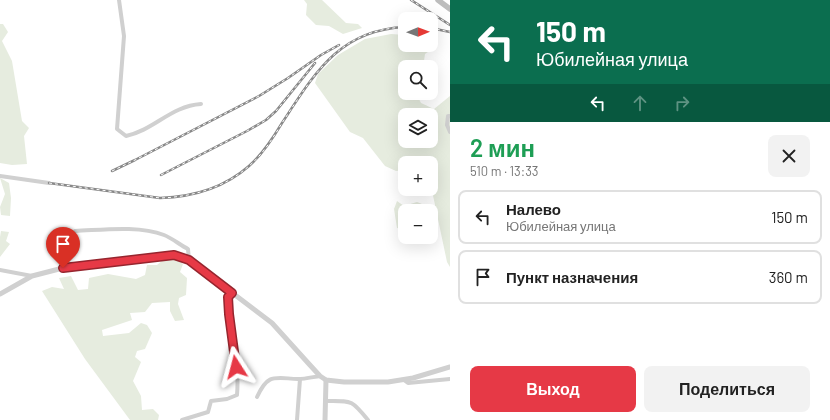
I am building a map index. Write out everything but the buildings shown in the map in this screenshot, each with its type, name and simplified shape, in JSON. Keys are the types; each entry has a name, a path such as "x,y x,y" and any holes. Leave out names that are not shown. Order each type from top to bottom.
{"main road":[{"path":"438,0 450,9"}],"street":[{"path":"119,0 124,36 117,129 126,136 134,134 180,108 201,104"},
{"path":"450,116 448,116 447,125 450,132"},
{"path":"0,176 48,183"},
{"path":"75,231 134,229 150,231 165,236 188,249 189,260"},
{"path":"0,294 32,276 63,268 174,255 189,260 272,323 320,376 326,380 344,382 388,382 404,380 450,367"},
{"path":"0,270 32,276"},
{"path":"182,420 208,412 211,401 227,399 237,395 238,378 228,297 232,293"},
{"path":"257,397 263,384 273,377 300,379 320,376"},
{"path":"297,420 300,379"},
{"path":"404,380 408,383 450,379"},
{"path":"325,420 326,380"},
{"path":"325,401 351,402 368,420"}],"shaded area":[{"path":"304,0 322,0 346,23 358,24 362,28 343,34 329,26 316,25 306,15 307,4"},
{"path":"0,24 3,24 8,32 2,41 12,61 22,121 29,128 24,136 27,164 12,165 0,163"},
{"path":"391,34 398,34 398,52 428,52 425,54 424,60 398,60 398,100 420,100 421,103 432,108 398,108 398,148 438,148 438,108 435,108 450,96 450,267 447,262 438,219 438,204 435,204 433,196 438,196 438,156 398,156 398,171 396,171 385,166 363,138 350,132 315,83 318,74 338,55 365,39"},
{"path":"0,178 9,183 11,198 10,216 1,215 0,207 5,194"},
{"path":"397,201 401,204 398,204 398,228 397,228 394,209"},
{"path":"417,202 422,204 410,204"},
{"path":"1,231 9,232 6,241 10,244 0,257 0,237"},
{"path":"174,258 183,264 180,272 187,278 186,295 179,298 178,304 184,320 175,321 170,311 170,302 152,303 145,312 130,313 132,320 102,330 103,336 129,333 141,323 147,325 152,333 145,349 137,351 135,357 141,362 133,381 141,396 142,410 153,409 159,415 158,420 130,420 85,359 42,291 52,287 64,289 59,278 71,276 78,290 88,289 89,278 108,274 136,279 145,275 147,265 157,265 163,260"}],"railway":[{"path":"411,0 450,25"},
{"path":"49,183 160,198 184,196 218,186 239,174 259,156 306,87 331,57 363,36 382,30 398,28"},
{"path":"438,29 450,32"},
{"path":"112,171 259,96 321,55 339,45"},
{"path":"161,175 266,120 276,111 315,63"}],"route":[{"path":"63,268 158,256 174,255 189,260 232,293 228,297 236,367"}]}
